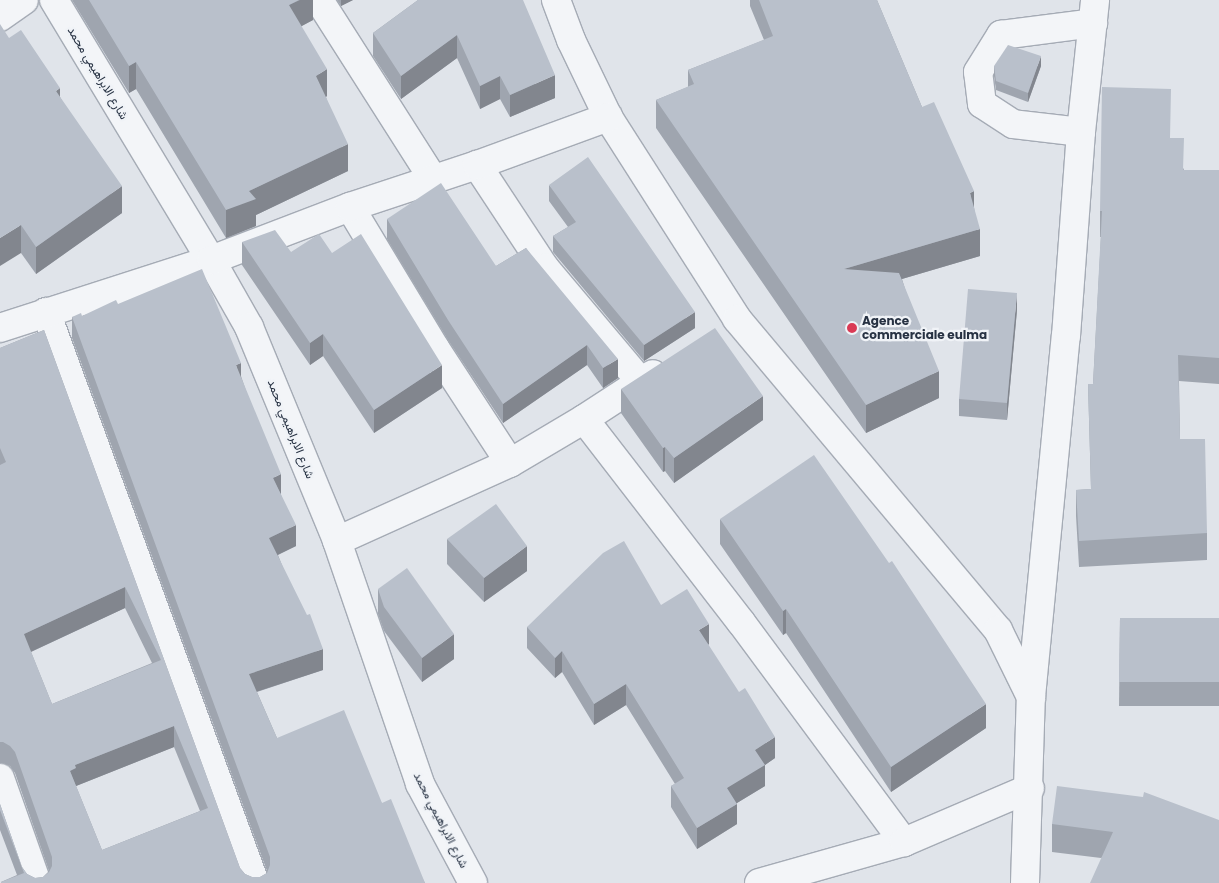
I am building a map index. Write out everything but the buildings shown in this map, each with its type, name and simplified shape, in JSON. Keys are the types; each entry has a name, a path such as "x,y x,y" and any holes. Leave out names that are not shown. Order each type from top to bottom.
{"street":[{"path":"0,17 24,0"},
{"name":"شارع الابراهيمي محمد","path":"54,0 211,260 248,327 337,541 420,784 473,883"},
{"path":"319,0 433,179"},
{"path":"556,0 571,40 608,116 737,319 998,630 1032,697"},
{"path":"1025,883 1032,697 1066,336 1081,132 1094,12 1001,35 978,72 982,104 1013,124 1081,132"},
{"path":"0,328 211,260 350,207 477,165 608,116"},
{"path":"477,165 545,268 640,382"},
{"path":"350,207 435,348 510,462"},
{"path":"46,312 255,883"},
{"path":"713,335 737,319"},
{"path":"337,541 510,462 584,419 673,361"},
{"path":"584,419 740,622 904,842"},
{"path":"0,778 37,883"},
{"path":"760,883 904,842 1030,788"}],"place":[{"name":"Agence commerciale eulma","path":"852,328"}]}
